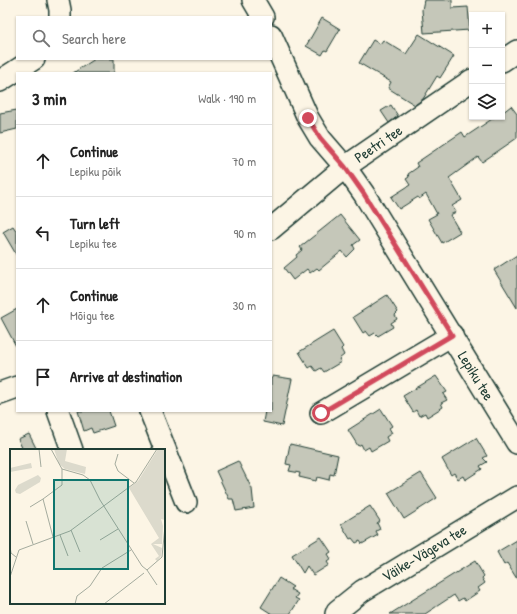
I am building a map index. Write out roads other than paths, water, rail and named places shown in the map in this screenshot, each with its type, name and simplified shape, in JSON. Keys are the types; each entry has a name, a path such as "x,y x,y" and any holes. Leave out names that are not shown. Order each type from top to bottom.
{"street":[{"path":"58,0 60,16"},
{"path":"253,0 262,16"},
{"name":"Lepiku tee","path":"272,37 308,118 320,138 345,167 364,194 452,335 517,444"},
{"path":"505,59 517,51"},
{"path":"0,81 32,60"},
{"name":"Peetri tee","path":"272,227 345,167 469,82"},
{"path":"321,413 452,335"},
{"path":"0,393 16,387"},
{"path":"58,412 72,449"},
{"path":"150,412 186,502"},
{"name":"Väike-Vägeva tee","path":"336,614 337,611 362,591 517,497"}]}
